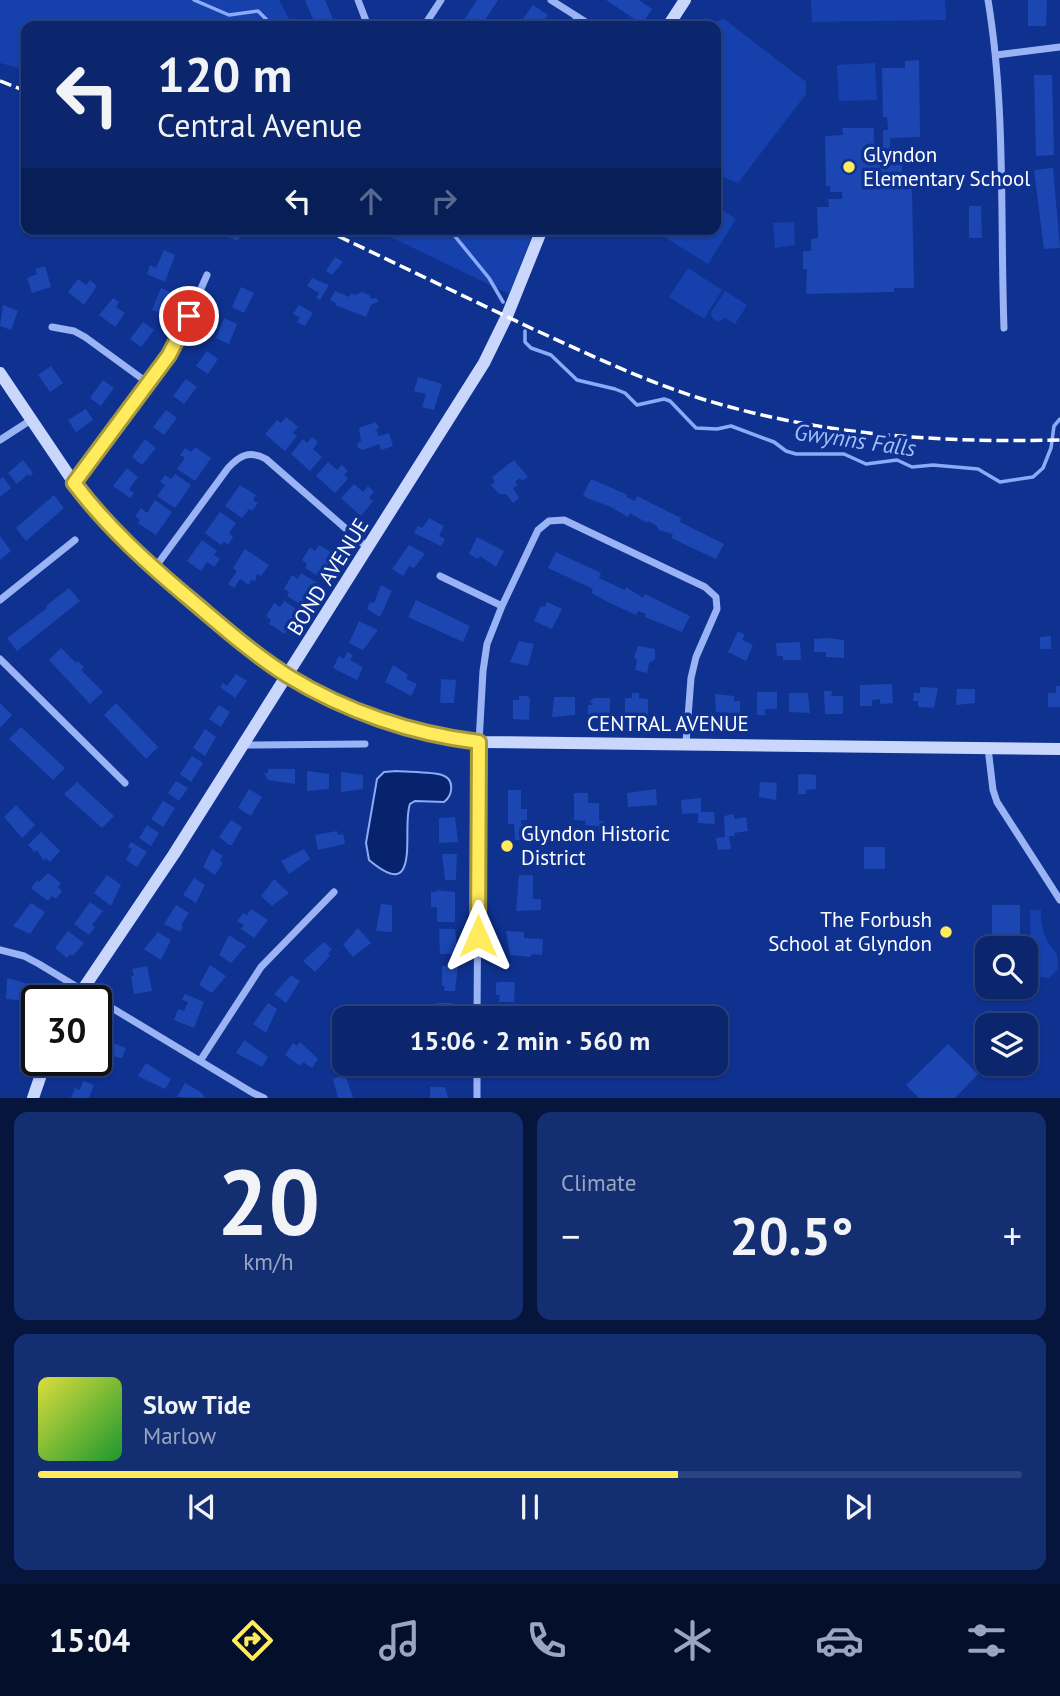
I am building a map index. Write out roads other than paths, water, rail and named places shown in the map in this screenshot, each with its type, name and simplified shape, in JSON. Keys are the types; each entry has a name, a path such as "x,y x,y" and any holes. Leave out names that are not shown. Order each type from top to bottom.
{"main road":[{"path":"671,21 685,0"},
{"name":"BOND AVENUE","path":"85,985 244,745 493,348 540,235"},
{"name":"CENTRAL AVENUE","path":"0,373 74,483 115,533 154,569 288,676 374,716 438,735 479,742 1060,749"},
{"path":"33,1097 40,1076"}],"street":[{"path":"358,0 366,21"},
{"path":"427,21 441,0"},
{"path":"551,0 583,21"},
{"path":"988,0 996,55 1004,328"},
{"path":"996,55 1060,47"},
{"path":"74,483 181,334 207,275"},
{"path":"52,327 62,327 85,337 148,383"},
{"path":"0,440 31,420"},
{"path":"154,569 228,468 242,456 251,453 266,459 368,548"},
{"path":"477,1006 479,742 483,671 488,644 502,606 538,530 549,521 564,520 712,592 717,609 696,657 691,678 686,743"},
{"path":"0,600 75,540"},
{"path":"440,576 502,606"},
{"path":"0,660 125,783"},
{"path":"244,745 366,744"},
{"path":"988,748 997,802 1060,900"},
{"path":"200,1062 261,967 334,892"},
{"path":"0,950 24,956 63,985"},
{"path":"112,1014 264,1097"},
{"path":"477,1076 477,1097"}],"waterway":[{"name":"Gwynns Falls","path":"194,0 229,15 258,11 268,21"},
{"name":"Gwynns Falls","path":"454,235 489,278 503,302"},
{"name":"Gwynns Falls","path":"525,331 525,342 531,348 551,355 577,380 625,393 637,405 664,399 670,401 696,428 717,429 731,426 774,442 786,451 796,454 844,454 866,464 897,460 912,467 933,465 978,469 1000,482 1033,477 1043,468 1051,448 1054,426 1060,419"}],"railway":[{"path":"0,81 21,89"},
{"path":"336,235 595,357 657,383 744,411 788,421 878,434 968,440 1060,440"}],"place":[{"name":"Glyndon Elementary School","path":"849,167"},
{"name":"Glyndon Historic District","path":"507,846"},
{"name":"The Forbush School at Glyndon","path":"946,932"}]}
